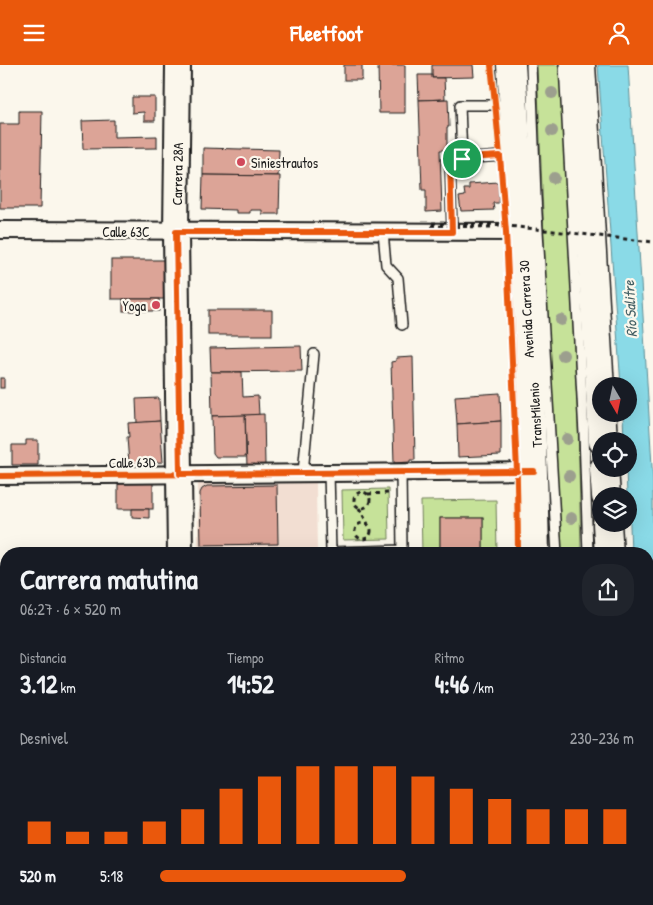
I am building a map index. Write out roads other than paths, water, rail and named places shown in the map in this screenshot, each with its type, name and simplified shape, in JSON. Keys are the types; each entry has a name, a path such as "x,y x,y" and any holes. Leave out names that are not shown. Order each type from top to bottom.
{"highway":[{"name":"Avenida Carrera 30","path":"511,65 517,154 506,227 534,471 535,547"},
{"path":"581,65 602,432"},
{"path":"608,532 609,547"}],"street":[{"name":"Carrera 28A","path":"178,65 176,232 180,547"},
{"name":"Calle 63C","path":"0,230 452,232 506,227"},
{"name":"Calle 63D","path":"0,476 534,471"}],"lane":[{"name":"TransMilenio","path":"531,65 536,197 557,547"},
{"path":"564,65 584,434 588,547"},
{"path":"462,159 460,105 514,105"},
{"path":"452,232 450,159 517,154"},
{"path":"383,232 386,265 398,278 402,325"},
{"path":"303,473 314,354"},
{"path":"329,472 331,547"},
{"path":"401,472 402,547"}],"water":[{"name":"Río Salitre","path":"598,65 628,65 653,483 653,547 631,547 630,532 637,532 637,487 627,487 626,477 637,477 637,432 624,432 623,423 638,423 638,377 620,377"}],"place":[{"name":"Siniestrautos","path":"241,162"},
{"name":"Yoga","path":"156,305"}]}
